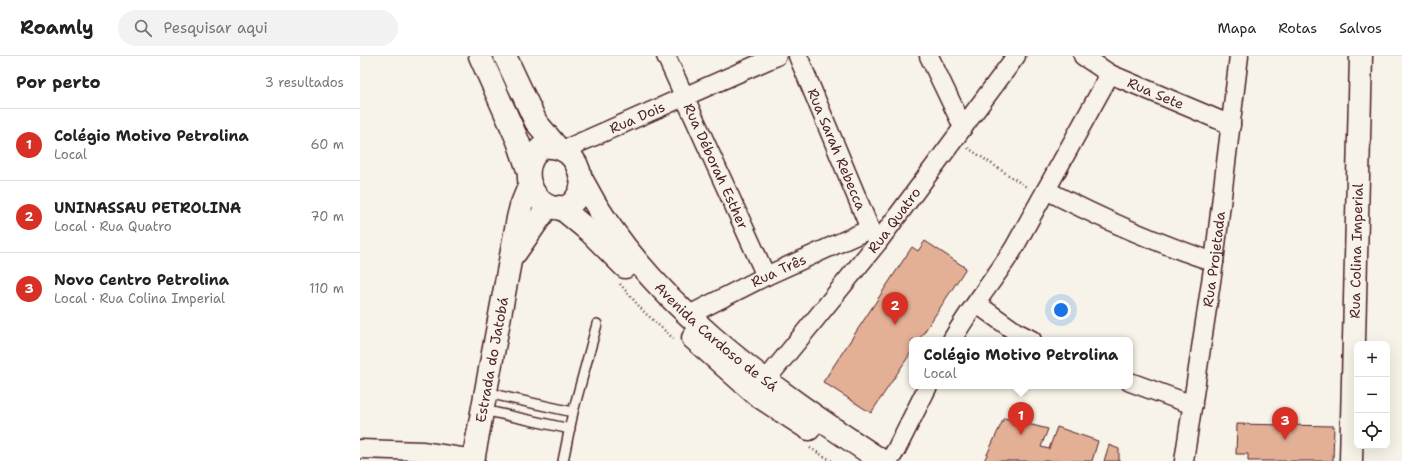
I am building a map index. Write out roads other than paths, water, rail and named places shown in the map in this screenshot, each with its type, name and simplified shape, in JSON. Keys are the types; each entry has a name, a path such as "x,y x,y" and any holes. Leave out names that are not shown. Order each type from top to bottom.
{"main road":[{"path":"480,56 518,141 537,198 554,207"},
{"path":"505,56 536,122 560,148 573,159 582,180 579,193 575,200 569,204 554,207 534,222 511,259"},
{"name":"Rua Colina Imperial","path":"1351,461 1362,59"},
{"path":"529,177 531,159 542,147 560,148"},
{"name":"Estrada do Jatobá","path":"473,460 521,206 529,177"},
{"name":"Avenida Cardoso de Sá","path":"582,180 604,219 628,251 689,316 766,380 810,414 882,461"},
{"name":"Avenida Cardoso de Sá","path":"554,207 613,254 678,325 757,395 858,461"}],"street":[{"name":"Rua Déborah Esther","path":"666,56 766,276"},
{"name":"Rua Dois","path":"560,148 684,98 777,56"},
{"name":"Rua Sarah Rebecca","path":"798,56 874,235"},
{"path":"929,56 959,133"},
{"name":"Rua Quatro","path":"766,380 874,235 959,133 1016,56"},
{"name":"Rua Sete","path":"1083,56 1110,74 1231,125"},
{"name":"Rua Projetada","path":"1184,461 1214,262 1239,56"},
{"path":"954,337 966,316 977,304 1014,248 1110,74"},
{"path":"1044,194 1088,211 1171,248 1214,262"},
{"name":"Rua Três","path":"689,316 766,276 874,235"},
{"path":"977,304 1016,332 1026,337"},
{"path":"1133,383 1193,405"},
{"path":"889,461 926,389"},
{"path":"360,450 422,451 473,460"},
{"path":"360,450 384,461"}],"lane":[{"path":"563,461 573,412 596,324"},
{"path":"485,401 573,412"},
{"path":"485,401 570,429"}],"place":[{"name":"UNINASSAU PETROLINA","path":"895,325"},
{"name":"Colégio Motivo Petrolina","path":"1021,435"},
{"name":"Novo Centro Petrolina","path":"1285,440"}]}
